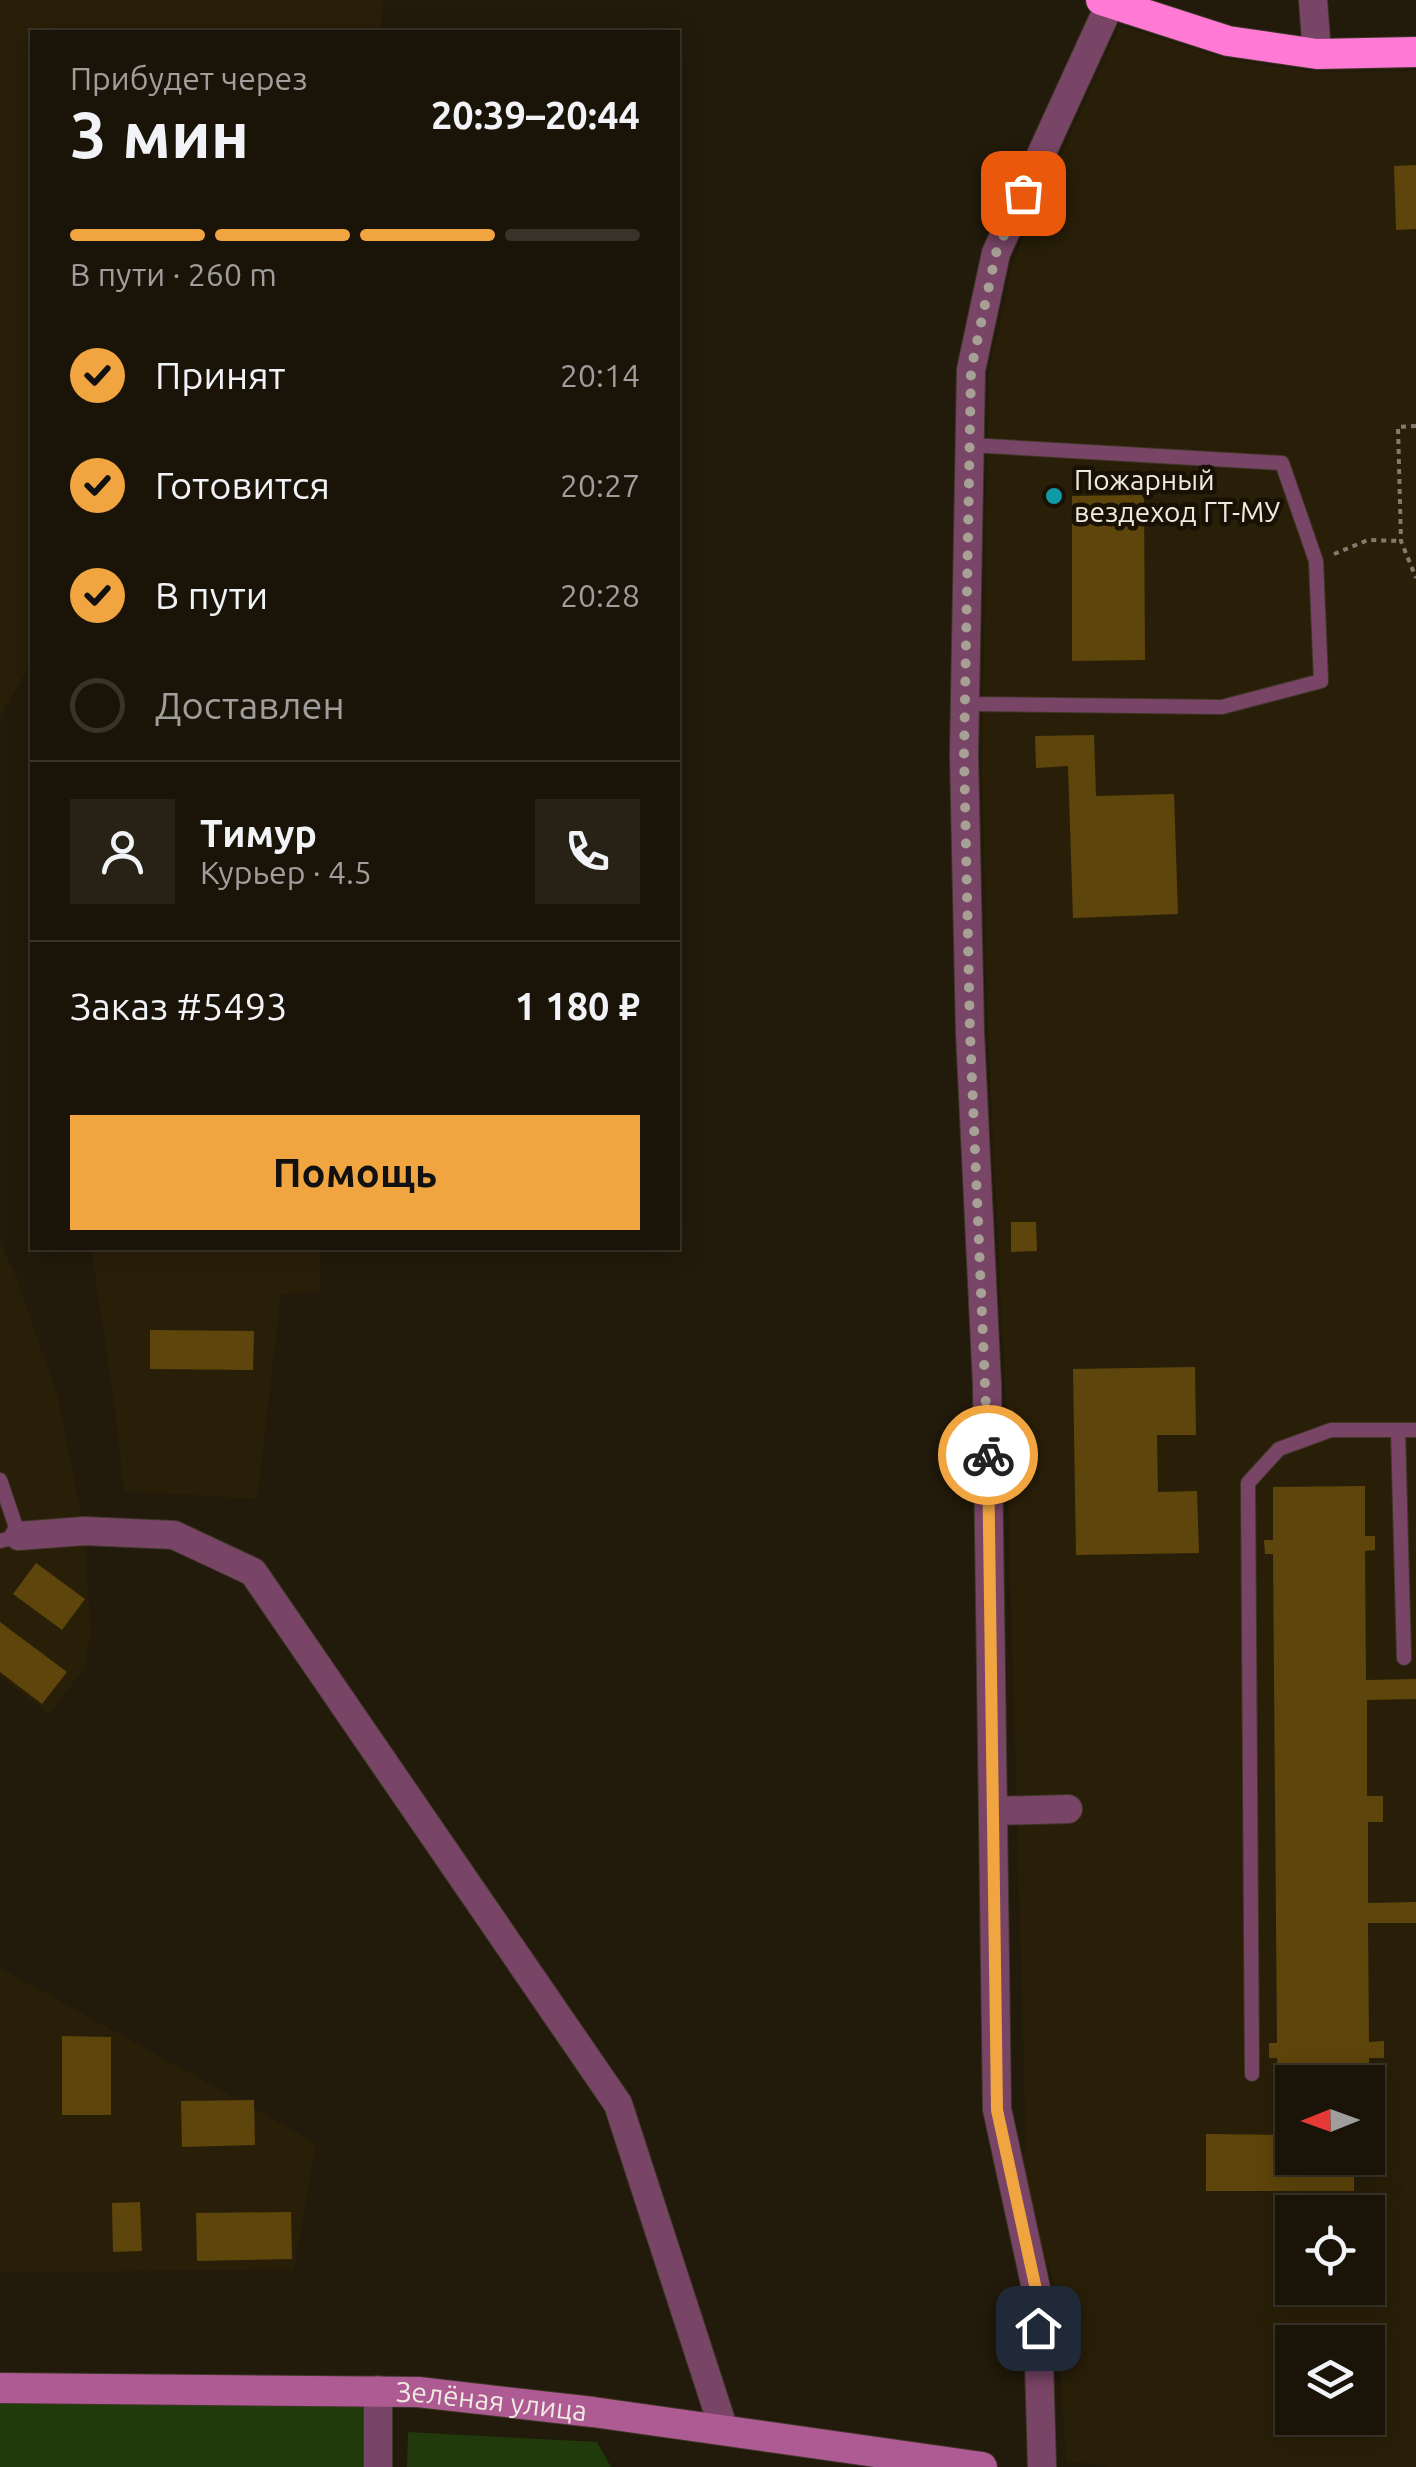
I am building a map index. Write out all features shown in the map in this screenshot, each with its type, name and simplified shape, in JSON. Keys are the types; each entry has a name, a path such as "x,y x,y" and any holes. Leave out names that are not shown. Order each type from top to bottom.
{"highway":[{"path":"1105,2 1228,41 1317,54 1416,52"}],"street":[{"path":"1313,0 1317,54"},
{"path":"1042,2467 1037,2294 997,2110 987,1385 970,1033 965,704 971,370 996,253 1105,2"},
{"path":"10,1538 84,1531 174,1536 253,1572 618,2104 724,2430"},
{"path":"993,1811 1050,1813"},
{"name":"Зелёная улица","path":"0,2388 378,2390 494,2399 982,2467"},
{"path":"378,2390 378,2467"}],"lane":[{"path":"965,704 1222,707 1321,681 1316,561 1282,463 970,444"},
{"path":"1252,2074 1248,1483 1279,1449 1331,1430 1416,1430"},
{"path":"1398,1430 1404,1658"},
{"path":"0,1480 10,1538"}],"path":[{"path":"1416,426 1398,426 1401,540 1416,578"},
{"path":"1316,561 1368,540 1401,540"}],"shaded area":[{"path":"0,0 383,0 380,30 30,30 30,665 0,718"},
{"path":"1120,26 1226,59 1314,72 1416,71 1416,2467 1112,2467 1066,2461 1055,2292 1051,2272 1033,2234 1017,2156 1026,2149 1005,1385 988,1033 982,755 989,372 1014,259"},
{"path":"0,1243 58,1397 84,1531 91,1633 84,1668 49,1715 0,1676"},
{"path":"91,1250 320,1250 320,1292 281,1294 257,1499 124,1491"},
{"path":"0,1968 316,2143 294,2269 0,2273"}],"green space":[{"path":"0,2388 378,2390 378,2467 0,2467"},
{"path":"408,2432 597,2442 611,2467 407,2467"}],"building":[{"path":"1416,165 1416,229 1396,230 1394,166"},
{"path":"1144,495 1145,660 1072,661 1072,496"},
{"path":"1094,735 1096,796 1174,794 1178,914 1073,918 1068,766 1036,768 1035,736"},
{"path":"1011,1222 1036,1222 1037,1251 1011,1252"},
{"path":"150,1330 254,1331 253,1370 150,1369"},
{"path":"1195,1367 1196,1435 1157,1435 1158,1492 1197,1491 1199,1553 1076,1555 1073,1369"},
{"path":"1365,1486 1365,1536 1375,1536 1375,1550 1365,1551 1366,1680 1416,1679 1416,1699 1367,1700 1367,1796 1383,1796 1383,1822 1368,1822 1368,1903 1416,1902 1416,1923 1368,1923 1369,2042 1384,2041 1384,2058 1369,2058 1369,2065 1277,2065 1277,2058 1269,2058 1269,2043 1277,2043 1273,1554 1265,1554 1264,1540 1273,1540 1273,1487"},
{"path":"36,1563 85,1599 62,1630 13,1594"},
{"path":"0,1622 67,1672 42,1704 0,1672"},
{"path":"62,2036 111,2037 111,2115 62,2115"},
{"path":"254,2100 255,2145 182,2147 181,2101"},
{"path":"1206,2134 1275,2135 1275,2175 1354,2175 1354,2191 1206,2191"},
{"path":"140,2202 142,2251 113,2252 112,2203"},
{"path":"291,2212 292,2259 197,2261 196,2213"}],"way so far":[{"path":"988,1455 970,1033 964,754 971,370 996,253 1023,193"}],"place":[{"name":"Пожарный вездеход ГТ-МУ","path":"1054,496"}],"route":[{"path":"988,1455 997,2110 1037,2294 1038,2328"}]}
